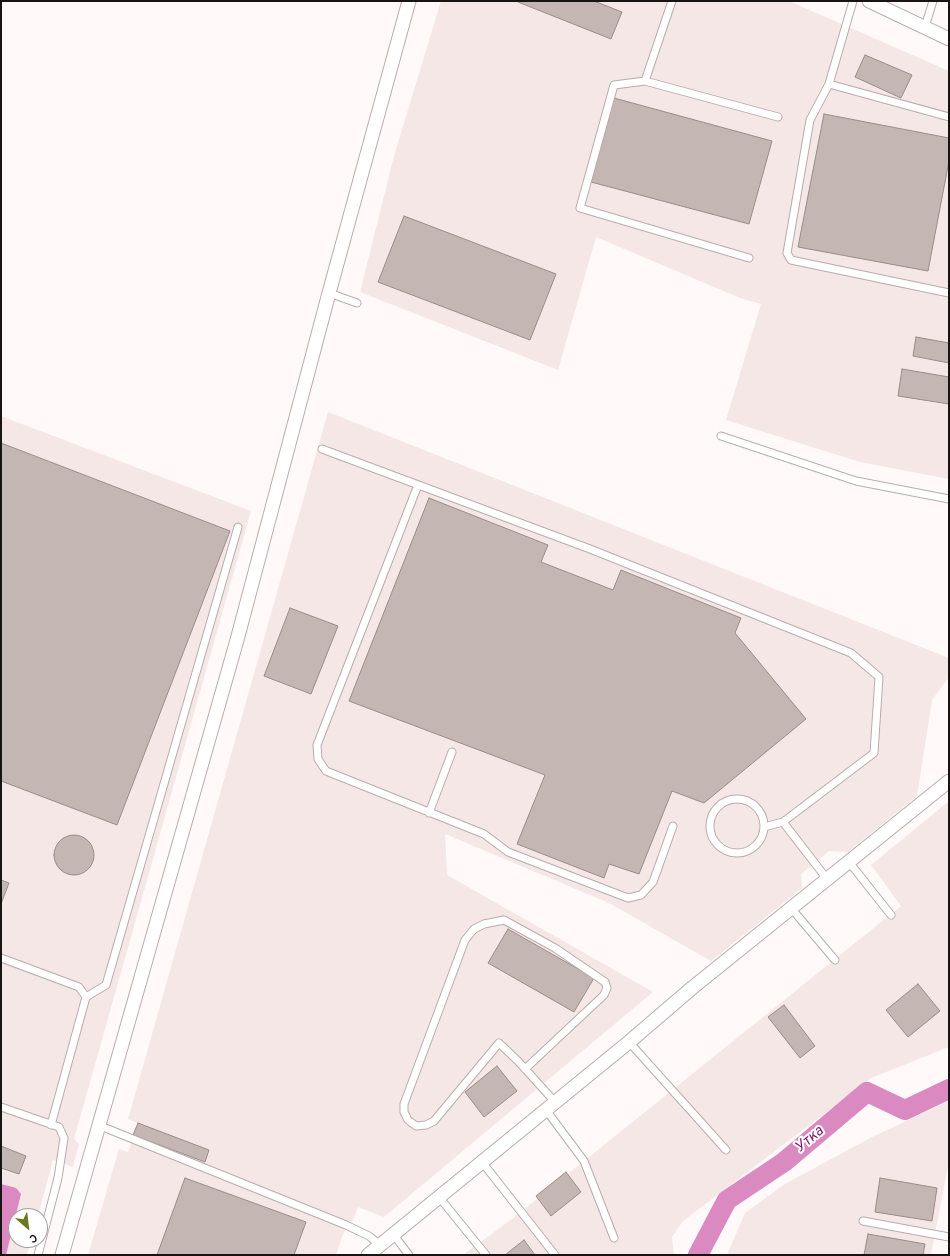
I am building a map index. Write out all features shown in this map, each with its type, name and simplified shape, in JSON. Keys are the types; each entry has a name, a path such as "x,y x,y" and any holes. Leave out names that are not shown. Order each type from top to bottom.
{"street":[{"path":"62,1255 237,640 329,293 409,1"},
{"path":"869,1 949,39"},
{"path":"368,1255 791,908 949,781"}],"lane":[{"path":"645,80 672,1"},
{"path":"853,1 829,84 810,120 787,253 791,260 949,293"},
{"path":"925,28 933,1"},
{"path":"749,258 580,208 614,85 645,80 778,117"},
{"path":"829,84 949,117"},
{"path":"329,293 357,303"},
{"path":"721,436 856,481 949,499"},
{"path":"322,449 590,549 850,653 879,677 874,753 783,822 764,827"},
{"path":"418,485 317,745 318,759 326,771 484,834 508,852 628,898 641,895 653,882 673,826"},
{"path":"51,1125 86,997 106,985 238,526"},
{"path":"429,812 452,752"},
{"path":"736,799 745,800 759,810 763,818 764,827 763,836 758,844 751,850 743,853 734,853 725,850 718,845 710,829 711,820 717,808 728,801 736,799"},
{"path":"783,822 827,879"},
{"path":"850,862 891,915"},
{"path":"791,908 835,960"},
{"path":"525,1068 604,995 607,988 605,982 555,948 504,920 484,924 474,928 466,940 404,1104 404,1112 408,1120 416,1126 426,1125 434,1120 499,1043 525,1068 584,1161 614,1238"},
{"path":"1,958 79,986 86,997"},
{"path":"629,1042 726,1150"},
{"path":"1,1107 59,1127 64,1138 58,1178 38,1255"},
{"path":"98,1125 346,1226 369,1236 380,1245"},
{"path":"482,1162 555,1255"},
{"path":"439,1197 486,1255"},
{"path":"862,1221 949,1237"},
{"path":"393,1234 409,1255"}],"shaded area":[{"path":"441,1 789,1 949,71 949,479 860,462 726,420 761,304 740,298 596,237 558,370 360,292 394,156"},
{"path":"328,412 949,658 949,677 932,700 917,796 848,852 829,851 801,874 802,888 711,961 609,903 445,834 447,875 653,992 384,1217 358,1207 353,1220 346,1226 336,1255 88,1255 119,1149 128,1152 138,1123 128,1119"},
{"path":"1,416 251,511 74,1139 79,1144 73,1167 53,1160 40,1208 8,1208 8,1248 29,1248 27,1255 1,1255"},
{"path":"949,801 949,1047 871,1078 683,1221 672,1237 674,1255 463,1255 512,1219 901,906 871,865"},
{"path":"949,1101 949,1161 931,1255 727,1255 745,1213 785,1184 870,1138"},
{"path":"1,1184 16,1188 21,1194 18,1208 8,1208 8,1247 6,1255 1,1255"}],"building":[{"path":"594,1 622,12 611,39 518,2"},
{"path":"865,55 912,75 901,98 855,77"},
{"path":"614,98 772,141 749,224 591,182"},
{"path":"824,114 949,138 949,161 928,271 798,247"},
{"path":"404,216 556,274 530,340 378,282"},
{"path":"916,337 949,343 949,363 913,356"},
{"path":"902,369 949,377 949,404 898,396"},
{"path":"1,443 230,531 117,825 1,781"},
{"path":"429,498 548,545 541,562 613,590 621,570 741,618 735,633 806,719 704,803 672,791 639,874 609,864 604,878 517,844 545,775 349,701"},
{"path":"290,608 338,626 311,694 264,676"},
{"path":"74,835 82,837 88,841 92,847 94,855 92,863 88,869 82,873 74,875 66,873 60,869 56,863 54,855 56,847 60,841 66,837"},
{"path":"1,880 9,883 1,904"},
{"path":"508,929 594,978 574,1012 488,963"},
{"path":"918,984 940,1011 908,1037 886,1010"},
{"path":"784,1005 815,1046 800,1058 768,1017"},
{"path":"497,1066 517,1091 484,1117 465,1092"},
{"path":"138,1123 209,1150 205,1162 133,1135"},
{"path":"1,1146 26,1156 19,1174 1,1168"},
{"path":"566,1172 581,1192 551,1216 536,1196"},
{"path":"185,1178 306,1222 294,1255 157,1255"},
{"path":"880,1178 937,1188 932,1221 875,1212"},
{"path":"868,1234 925,1244 923,1255 864,1255"},
{"path":"524,1240 535,1255 505,1255"}],"waterway":[{"name":"Утка","path":"698,1255 727,1200 784,1162 867,1092 905,1110 949,1089"}]}
